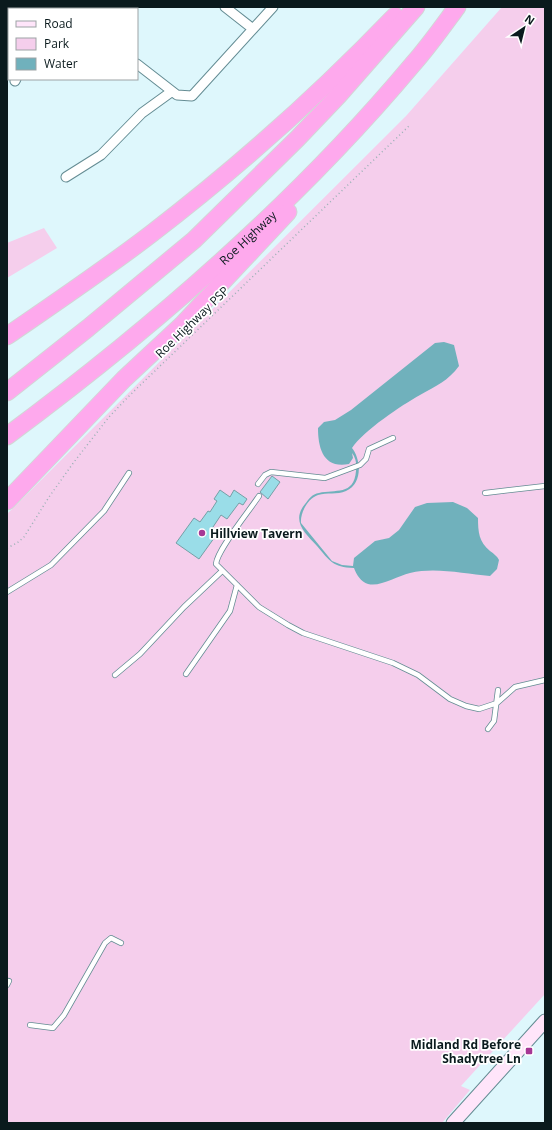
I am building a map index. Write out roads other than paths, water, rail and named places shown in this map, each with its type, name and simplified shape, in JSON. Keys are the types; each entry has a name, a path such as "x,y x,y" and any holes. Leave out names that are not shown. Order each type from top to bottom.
{"highway":[{"path":"7,336 151,235 208,188 319,91 403,7"},
{"path":"7,392 88,328 194,240 302,134 416,7"},
{"name":"Roe Highway","path":"7,436 138,334 209,272 336,151 414,64 457,7"},
{"path":"7,501 118,385 182,325 239,266 326,171 414,64"}],"main road":[{"path":"453,1123 545,1021"}],"street":[{"path":"225,7 253,29"},
{"path":"138,65 171,92 182,97 192,96 273,7"},
{"path":"66,177 101,155 142,113 171,92"}],"lane":[{"path":"258,484 265,475 271,472 318,479 331,477 360,465 366,459 369,449 392,438"},
{"path":"7,592 51,565 104,511 129,473"},
{"path":"485,493 545,486"},
{"path":"260,496 216,558 216,564 222,571 259,607 303,633 393,663 418,675 450,699 466,706 479,709 497,703 515,687 545,680"},
{"path":"116,675 140,654 184,606 222,571"},
{"path":"186,674 230,611 238,585"},
{"path":"488,729 494,721 498,690"},
{"path":"30,1025 53,1028 64,1015 104,943 111,938 121,942"}],"water":[{"path":"444,342 454,345 459,366 446,379 393,412 357,441 352,448 357,458 359,471 358,477 352,488 343,492 321,494 311,499 305,506 301,523 332,561 342,565 353,566 354,558 375,541 389,538 399,530 415,507 427,503 453,502 467,508 478,518 479,532 483,544 499,560 497,569 490,576 440,571 420,571 405,574 378,584 368,584 359,578 354,568 336,565 332,562 308,536 299,521 301,510 313,496 319,493 348,488 354,479 356,464 352,453 353,458 349,464 340,465 328,460 321,450 318,428 324,422 335,420 351,410 435,343"}],"place":[{"name":"Hillview Tavern","path":"202,533"},
{"name":"Midland Rd Before Shadytree Ln","path":"529,1051"}]}
